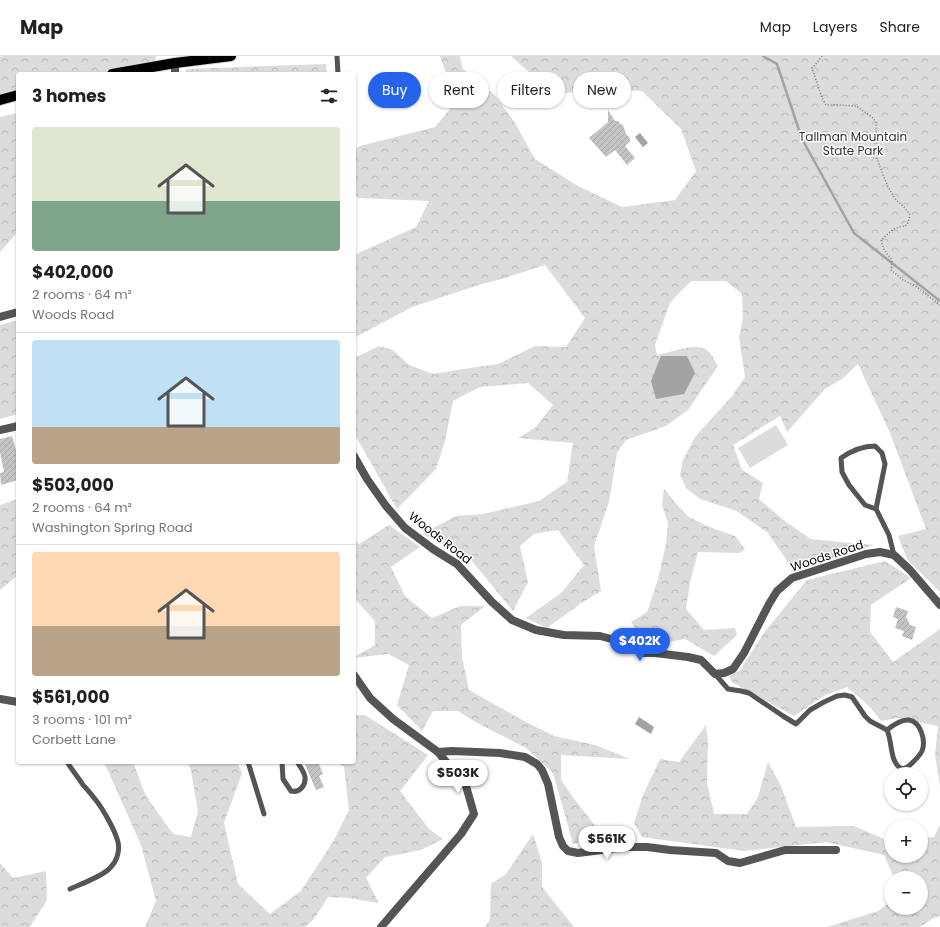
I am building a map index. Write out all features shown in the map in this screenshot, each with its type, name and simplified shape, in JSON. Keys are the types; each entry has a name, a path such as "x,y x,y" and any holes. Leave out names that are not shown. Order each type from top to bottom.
{"main road":[{"path":"123,72 175,63 231,56"},
{"path":"0,100 16,96"}],"street":[{"path":"175,63 175,72"},
{"path":"0,317 16,313"},
{"path":"0,430 16,426"},
{"name":"Woods Road","path":"356,460 367,479 386,506 405,528 433,549 457,564 492,602 512,620 536,630 564,635 600,636 623,642 644,653 688,657 701,660 715,674 724,673 733,668 744,653 777,591 792,578 866,554 880,552 894,555"},
{"path":"894,555 910,570 940,605"},
{"path":"356,678 370,698 393,719 438,752 466,786 474,814 461,834 381,927"},
{"path":"0,699 16,702"},
{"path":"438,752 452,751 500,753 525,757 537,764 542,770 548,784 559,837 563,846 568,851 578,853 624,847 647,847 716,853 728,861 740,863 785,850 836,850"}],"lane":[{"path":"337,56 338,72"},
{"path":"876,509 865,505 849,485 842,472 841,458 848,453 868,446 875,446 882,453 885,464 876,509 889,535 894,555"},
{"path":"715,674 728,689 741,690 748,693 796,724 810,710 824,702 845,694 852,696 870,721 887,730 894,759 899,768 908,768 918,757 923,748 923,740 920,730 914,722 910,720 905,720 894,724 887,730"},
{"path":"68,764 101,808 116,835 118,843 118,854 110,869 100,876 70,889"},
{"path":"249,764 264,814"},
{"path":"282,764 283,779 291,791 295,792 299,791 304,786 305,778 298,764"}],"path":[{"path":"822,56 812,68 826,106 856,106 872,117 876,122 877,158 880,168 888,187 896,200 910,215 905,226 894,229 881,240 884,250 892,260 891,270 902,280 917,287 940,305"}],"green space":[{"path":"156,56 154,63 111,72 16,72 16,91 0,94 0,57"},
{"path":"440,56 460,56 463,69 467,72 446,72"},
{"name":"Tallman Mountain State Park","path":"511,56 940,56 940,592 907,559 898,536 926,529 890,433 858,364 842,379 825,389 787,432 780,416 733,445 742,470 763,483 759,499 786,522 811,539 874,545 794,571 768,533 737,511 700,499 686,488 680,475 683,460 695,437 732,396 745,377 739,337 743,318 742,294 726,281 692,281 670,303 655,345 657,355 684,348 698,347 709,352 718,366 688,410 666,426 626,440 617,453 609,502 594,546 601,591 547,628 526,618 561,593 584,565 558,530 534,534 520,546 528,582 513,611 466,554 422,534 456,516 483,514 539,501 567,482 573,443 518,438 535,428 553,405 528,383 480,387 453,401 445,441 436,469 397,509 356,437 356,357 379,346 393,350 409,365 433,374 498,364 535,346 566,347 585,318 545,265 412,307 356,337 356,254 416,227 429,201 358,198 356,194 356,149 360,146 435,127 451,108 489,108 489,90 497,98 497,108 504,108 515,123 535,159 578,186 622,207 675,200 696,171 681,129 642,91 631,91 631,72 573,72 573,92 565,93 565,72 529,72"},
{"path":"326,64 327,72 186,72 186,69"},
{"path":"16,113 16,234 0,252 0,117"},
{"path":"16,321 16,415 0,419 0,325"},
{"path":"776,425 788,445 750,468 738,448"},
{"path":"664,489 689,517 707,526 735,536 745,549 740,553 698,552 690,582 686,609 704,630 735,628 737,635 714,656 685,639 658,644 643,640 631,622 647,612 658,579 666,544 668,523 662,505"},
{"path":"16,500 16,577 0,590 0,505"},
{"path":"389,525 420,547 391,567 405,596 432,618 460,606 485,606 461,625 462,657 469,690 554,736 595,745 630,759 561,755 561,780 602,835 573,844 553,773 526,748 477,723 458,711 433,711 422,731 397,705 409,665 388,654 356,658 356,656 375,645 375,621 356,600 356,542 359,544"},
{"path":"885,561 911,578 871,605 870,632 893,662 940,629 940,786 935,755 938,726 898,718 881,721 870,707 847,687 824,696 794,716 733,683 729,676 740,670 766,630 807,580"},
{"path":"356,715 365,715 428,755 400,791 429,829 443,839 421,850 385,857 366,878 379,903 348,898 328,897 314,919 305,927 145,927 156,901 141,845 105,764 134,764 146,796 173,834 191,837 198,811 189,764 238,764 242,773 224,823 238,884 270,914 301,891 334,840 349,810 344,767 339,764 356,764"},
{"path":"706,725 708,741 707,783 714,814 747,814 758,797 768,762 781,786 796,827 854,826 884,839 884,855 826,842 744,851 642,837 634,823 643,795 660,759 679,762"},
{"path":"940,825 940,916 932,919 920,927 827,927 878,911 884,906 884,915 928,915 928,871 891,871 887,863 928,863 928,837 934,837"},
{"path":"533,834 542,862 542,887 574,927 485,927 490,920 491,884 506,874"},
{"path":"0,863 13,878 46,871 47,900 30,927 0,927"}],"shaded area":[{"path":"640,133 648,143 643,147 635,137"},
{"path":"661,356 687,356 695,373 684,394 656,399 651,381"},
{"path":"639,717 654,727 651,734 635,724"}],"building":[{"path":"608,110 615,121 618,121 623,125 626,134 630,138 630,141 625,146 635,158 627,165 615,150 606,157 589,138 608,122"},
{"path":"12,436 16,450 16,481 1,485 0,473 4,472 0,452 0,439"},
{"path":"896,607 908,611 906,617 910,625 916,627 912,640 902,636 904,631 895,628 898,619 893,617"},
{"path":"305,764 319,764 323,774 319,776 324,787 316,790"}],"waterway":[{"path":"763,56 777,64 802,139 854,233 940,301"}]}
